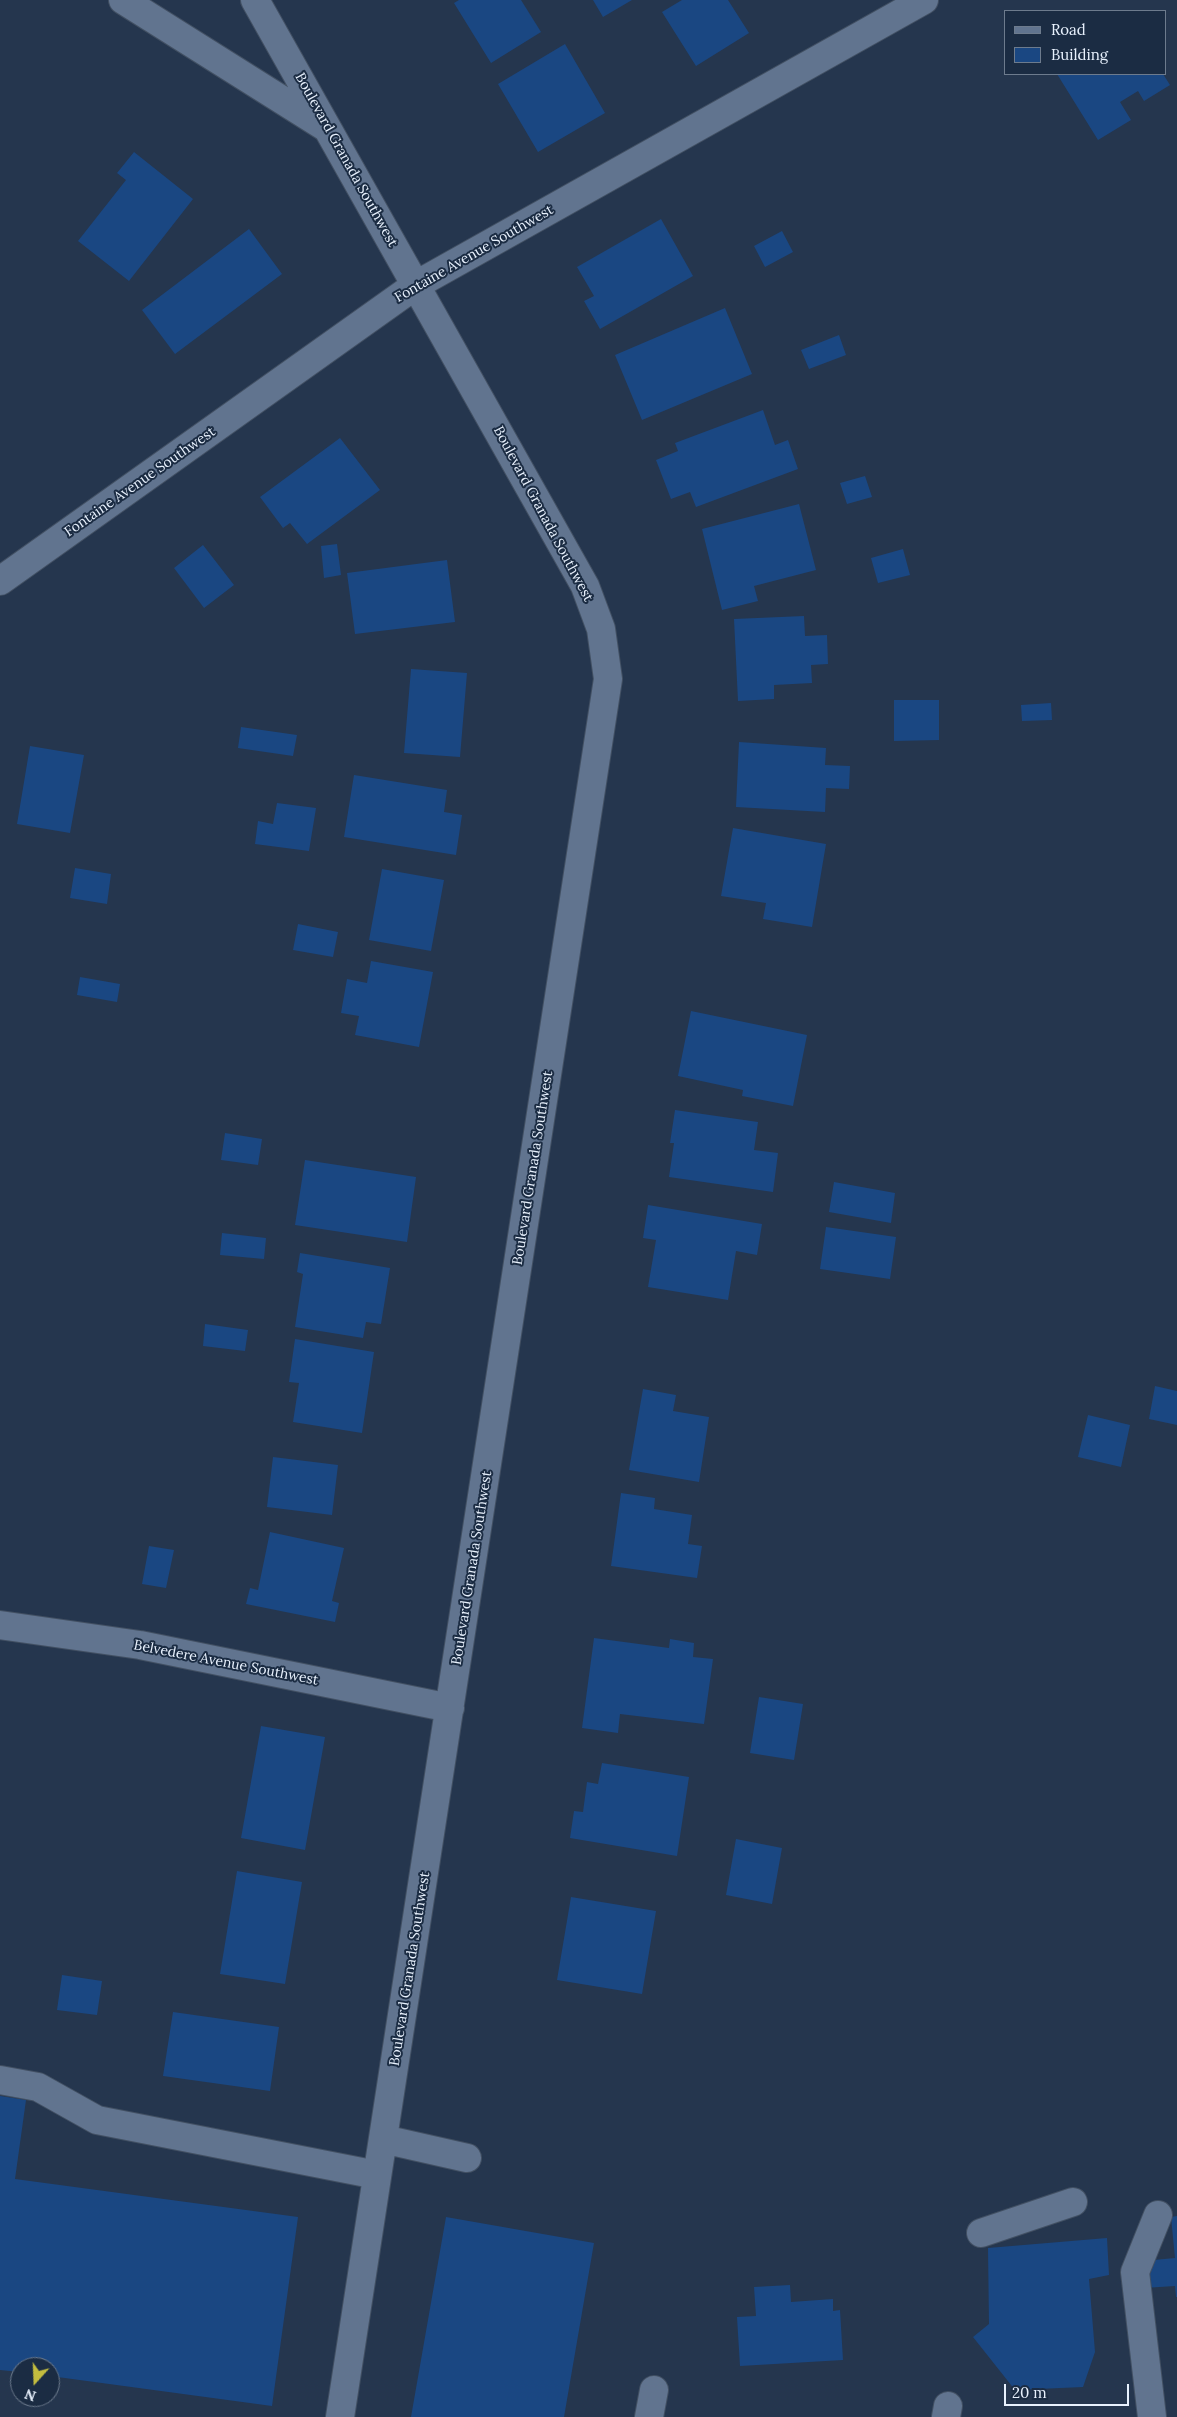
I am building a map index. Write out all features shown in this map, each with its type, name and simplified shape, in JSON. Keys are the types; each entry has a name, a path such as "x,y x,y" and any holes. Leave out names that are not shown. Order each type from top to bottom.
{"street":[{"path":"123,0 328,129"},
{"name":"Boulevard Granada Southwest","path":"255,0 585,586 601,629 608,679 340,2417"},
{"name":"Fontaine Avenue Southwest","path":"0,581 416,285 924,0"},
{"name":"Belvedere Avenue Southwest","path":"0,1625 140,1646 450,1708"},
{"path":"0,2080 38,2087 97,2120 378,2175"},
{"path":"383,2139 467,2158"},
{"path":"981,2233 1073,2202"},
{"path":"1152,2417 1135,2272 1158,2215"},
{"path":"649,2417 654,2390"}],"building":[{"path":"459,0 521,0 541,32 491,63 454,3"},
{"path":"593,0 632,0 603,17"},
{"path":"682,0 728,0 749,33 696,66 662,12"},
{"path":"565,44 605,113 538,152 498,84"},
{"path":"1058,75 1164,75 1170,85 1144,101 1138,91 1120,102 1131,120 1098,140"},
{"path":"134,152 193,199 129,281 78,241 126,180 117,173"},
{"path":"661,219 693,276 600,329 584,301 594,296 577,267"},
{"path":"249,229 282,274 175,354 142,310"},
{"path":"782,231 793,252 765,267 754,246"},
{"path":"725,308 752,374 642,420 615,355"},
{"path":"839,335 846,355 809,369 801,350"},
{"path":"763,410 775,445 788,440 798,469 696,507 690,492 671,499 656,460 678,451 675,443"},
{"path":"340,438 380,490 307,544 290,523 283,528 260,497"},
{"path":"865,476 872,497 847,504 840,483"},
{"path":"799,504 816,570 754,586 758,601 722,610 702,529"},
{"path":"337,544 341,575 324,578 321,546"},
{"path":"203,545 234,585 204,608 174,568"},
{"path":"903,549 910,575 878,583 871,558"},
{"path":"447,560 455,622 355,634 347,573"},
{"path":"804,616 805,636 827,635 828,664 811,665 812,683 774,685 774,699 738,701 734,619"},
{"path":"411,669 467,673 460,757 404,753"},
{"path":"894,700 939,700 939,740 894,741"},
{"path":"1051,703 1052,720 1022,721 1021,705"},
{"path":"241,727 297,735 293,756 238,748"},
{"path":"739,742 826,748 825,765 850,766 849,789 826,788 825,812 736,807"},
{"path":"30,746 84,755 70,833 17,824"},
{"path":"354,775 447,790 444,812 462,815 456,855 344,837"},
{"path":"277,803 316,808 309,851 255,844 258,821 273,824"},
{"path":"733,828 826,844 812,927 763,919 766,903 721,896"},
{"path":"75,868 111,874 107,904 70,898"},
{"path":"382,869 444,880 431,951 369,940"},
{"path":"298,924 338,932 333,957 293,950"},
{"path":"371,961 433,972 419,1047 355,1035 359,1016 341,1013 347,979 367,983"},
{"path":"80,977 120,984 117,1002 77,995"},
{"path":"691,1011 807,1035 793,1106 742,1096 743,1090 678,1076"},
{"path":"675,1110 758,1122 754,1150 778,1153 773,1192 669,1177 674,1143 670,1143"},
{"path":"225,1133 262,1139 258,1165 221,1160"},
{"path":"305,1160 416,1177 407,1242 295,1225"},
{"path":"834,1182 895,1193 891,1223 829,1212"},
{"path":"648,1205 762,1224 757,1255 736,1251 728,1300 648,1287 656,1240 643,1238"},
{"path":"826,1227 896,1237 890,1279 820,1269"},
{"path":"222,1233 266,1238 264,1259 220,1255"},
{"path":"300,1253 390,1268 381,1324 366,1322 363,1338 295,1327 303,1274 297,1272"},
{"path":"205,1324 248,1330 245,1351 203,1346"},
{"path":"295,1339 374,1352 362,1433 293,1422 299,1383 289,1382"},
{"path":"1155,1386 1177,1391 1177,1425 1149,1419"},
{"path":"643,1389 676,1395 673,1411 709,1417 699,1482 629,1470"},
{"path":"1088,1415 1130,1425 1121,1467 1078,1457"},
{"path":"273,1457 338,1465 332,1515 267,1507"},
{"path":"621,1493 655,1498 654,1509 692,1515 688,1544 702,1546 697,1578 611,1566"},
{"path":"270,1532 344,1548 332,1601 339,1603 335,1622 246,1604 250,1588 258,1590"},
{"path":"149,1546 174,1550 166,1588 142,1584"},
{"path":"594,1638 669,1648 670,1639 694,1643 693,1657 713,1659 704,1724 620,1714 618,1733 582,1728"},
{"path":"759,1697 803,1704 794,1760 750,1753"},
{"path":"261,1726 325,1737 305,1850 241,1838"},
{"path":"602,1763 689,1777 677,1856 570,1838 574,1811 583,1812 587,1782 598,1784"},
{"path":"736,1839 782,1848 772,1904 726,1895"},
{"path":"237,1871 302,1882 285,1984 220,1974"},
{"path":"571,1897 656,1911 642,1994 557,1980"},
{"path":"62,1975 102,1981 97,2015 57,2010"},
{"path":"173,2012 279,2027 270,2091 163,2076"},
{"path":"0,2096 26,2100 15,2179 298,2217 272,2406 60,2377 60,2357 10,2357 10,2371 0,2370"},
{"path":"1177,2216 1176,2297 1175,2286 1144,2288 1143,2261 1175,2258 1171,2217"},
{"path":"446,2217 594,2243 564,2417 411,2417"},
{"path":"1107,2238 1109,2275 1089,2279 1095,2352 1083,2387 1015,2390 973,2337 989,2324 988,2248"},
{"path":"790,2285 791,2302 833,2299 833,2311 840,2310 843,2360 740,2366 737,2317 756,2316 754,2287"}]}
